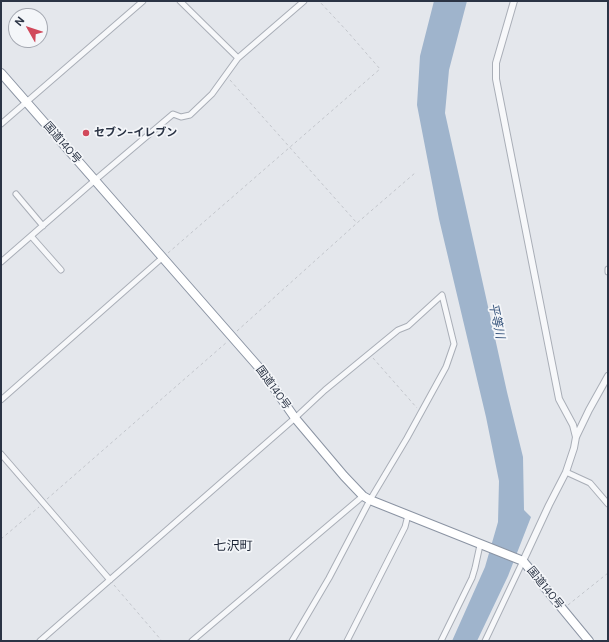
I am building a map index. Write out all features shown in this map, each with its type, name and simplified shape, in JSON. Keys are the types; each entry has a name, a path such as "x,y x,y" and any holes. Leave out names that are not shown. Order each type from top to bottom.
{"highway":[{"name":"国道140号","path":"1,73 262,371 295,418 344,476 366,498 481,545 522,560 589,641"}],"street":[{"path":"1,124 143,1"},
{"path":"180,1 238,58"},
{"path":"1,262 173,114 181,117 190,115 212,94 238,58 304,1"},
{"path":"514,1 496,63 496,79 559,399 573,425 576,437"},
{"path":"16,194 43,226"},
{"path":"31,236 61,270"},
{"path":"1,252 6,258"},
{"path":"1,400 162,258"},
{"path":"40,641 325,390 398,330 408,326 442,295 454,344 446,367 407,438 366,498 329,578 292,641"},
{"path":"486,641 522,560 566,472 576,437 608,376"},
{"path":"1,454 110,580"},
{"path":"566,472 590,483 608,504"},
{"path":"192,641 366,498"},
{"path":"347,641 405,527 408,515"},
{"path":"440,641 472,578 481,545"}],"path":[{"path":"162,258 380,69 319,1"},
{"path":"226,75 357,223"},
{"path":"1,539 226,344 231,336 357,223 416,173"},
{"path":"370,354 421,413"},
{"path":"563,610 608,572"},
{"path":"110,580 162,641"}],"water":[{"path":"434,1 467,1 449,70 445,113 507,392 523,457 524,510 531,517 508,576 477,641 452,641 485,567 498,522 499,481 486,417 439,219 417,105 420,56"}],"place":[{"name":"セブン-イレブン","path":"86,133"}],"district":[{"name":"七沢町","path":"233,547"}],"water label":[{"name":"平等川","path":"496,321"}]}
